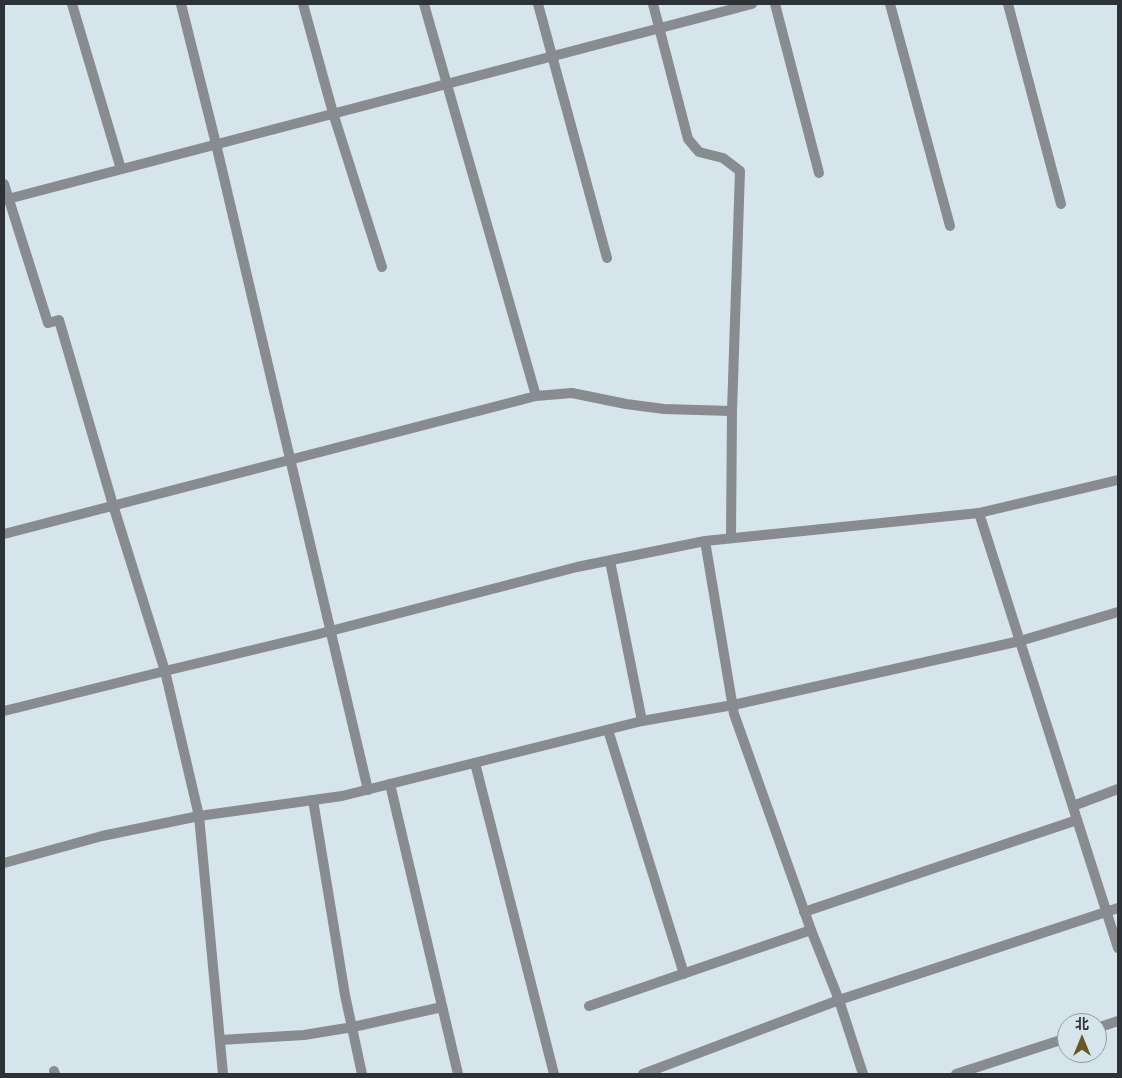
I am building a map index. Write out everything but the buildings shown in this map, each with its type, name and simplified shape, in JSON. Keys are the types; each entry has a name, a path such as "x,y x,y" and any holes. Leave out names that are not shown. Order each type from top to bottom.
{"street":[{"path":"72,4 120,169"},
{"path":"182,4 368,790"},
{"path":"303,4 333,113 382,267"},
{"path":"424,4 536,396"},
{"path":"538,4 608,258"},
{"path":"654,4 688,139 699,152 723,158 740,171 732,411 731,538"},
{"path":"6,199 752,4"},
{"path":"775,4 819,173"},
{"path":"890,4 950,226"},
{"path":"1008,4 1061,204"},
{"path":"4,184 6,199 48,323 59,320 113,505 165,671 199,816 223,1074"},
{"path":"4,534 536,396 572,392 626,404 664,409 732,411"},
{"path":"4,712 577,568 706,541 979,513 1118,480"},
{"path":"979,513 1118,948"},
{"path":"706,541 734,714 804,912 839,1000 863,1074"},
{"path":"610,561 642,722"},
{"path":"4,863 102,836 199,816 342,796 642,722 733,705 1020,641 1118,612"},
{"path":"608,730 684,974"},
{"path":"475,763 554,1074"},
{"path":"390,784 458,1074"},
{"path":"1073,806 1118,789"},
{"path":"313,800 346,995 362,1074"},
{"path":"804,912 1077,820"},
{"path":"643,1074 839,1000 1118,908"},
{"path":"589,1006 811,930"},
{"path":"220,1040 304,1035 353,1027 442,1007"},
{"path":"956,1074 1057,1041"}]}
